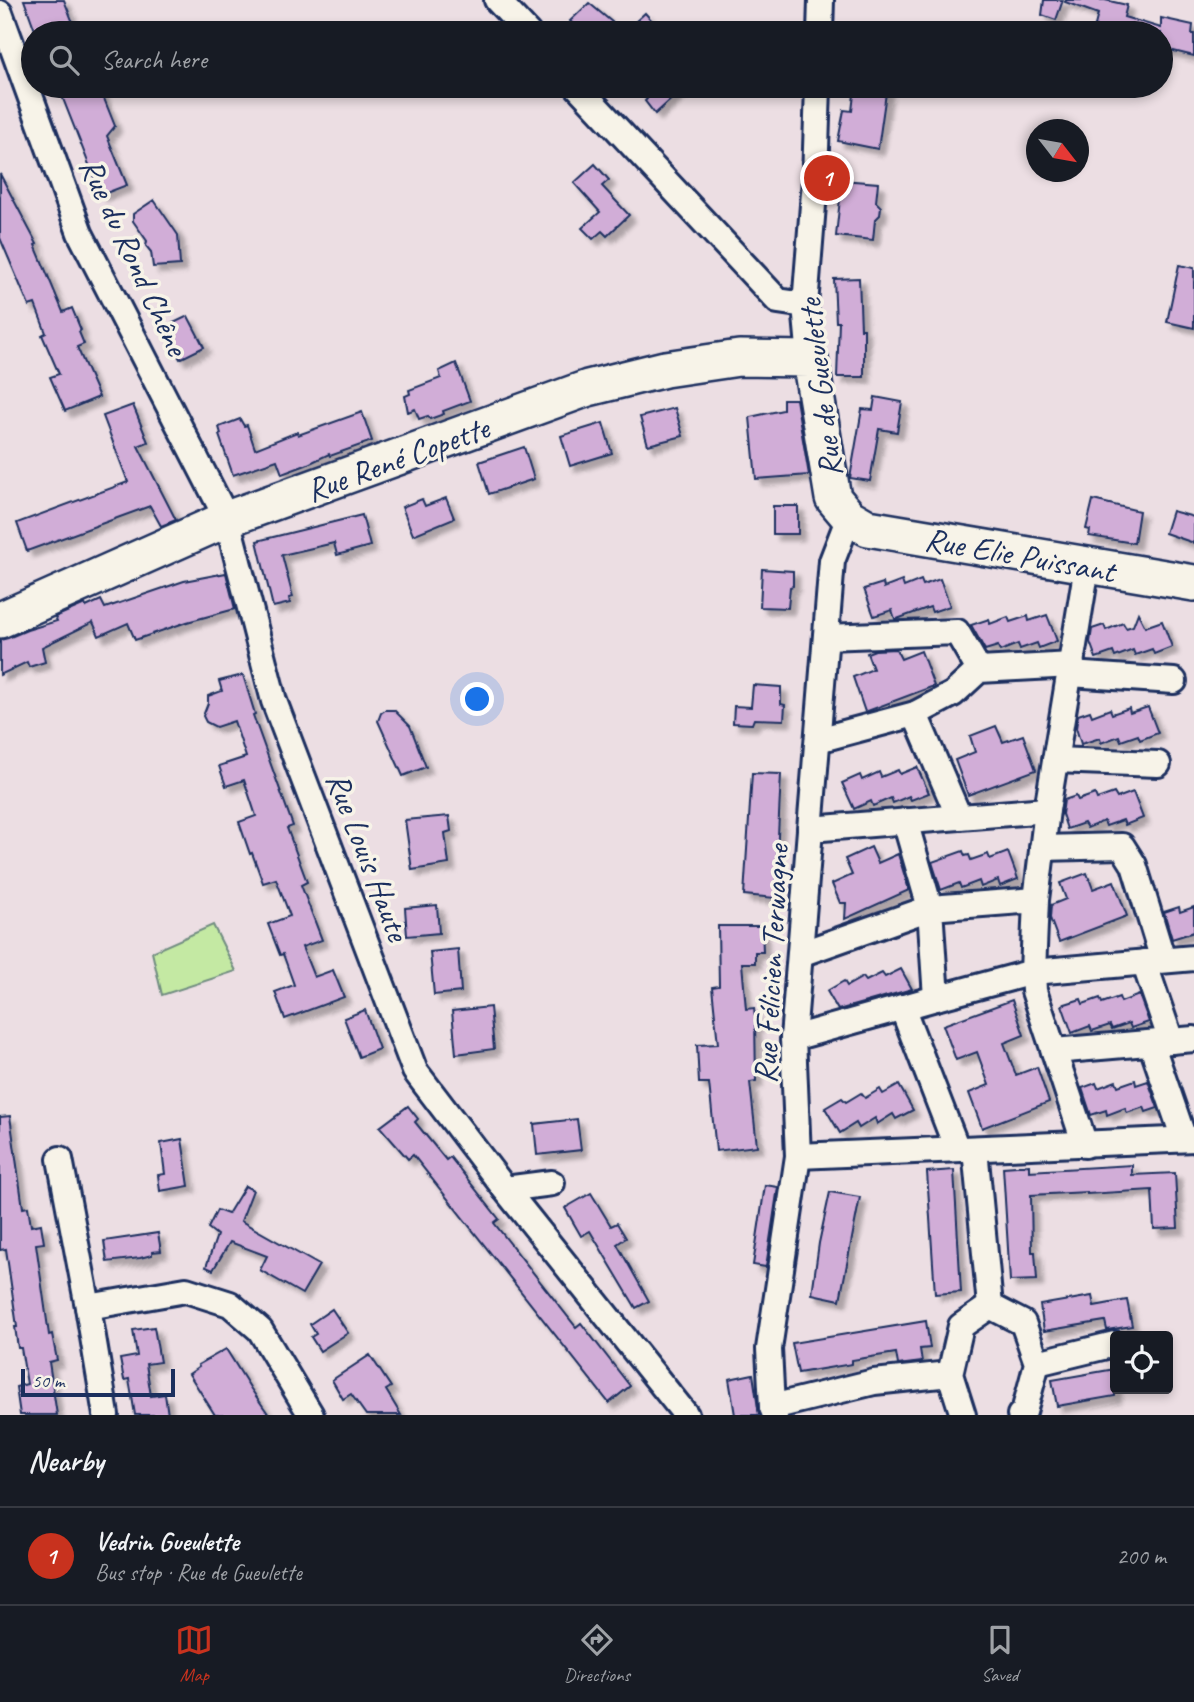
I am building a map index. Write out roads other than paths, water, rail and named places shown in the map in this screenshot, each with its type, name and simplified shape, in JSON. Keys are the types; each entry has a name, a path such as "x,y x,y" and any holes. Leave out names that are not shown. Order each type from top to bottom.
{"street":[{"path":"497,0 517,21"},
{"path":"820,21 821,0"},
{"name":"Rue du Rond Chêne","path":"0,13 21,71"},
{"name":"Rue du Rond Chêne","path":"31,98 80,233 227,519"},
{"path":"589,98 778,301 805,305"},
{"name":"Rue de Gueulette","path":"818,98 815,180 805,305 810,359 833,498 849,517"},
{"name":"Rue René Copette","path":"0,620 227,519 588,388 664,369 739,358 810,359"},
{"name":"Rue Elie Puissant","path":"849,517 868,528 1194,583"},
{"name":"Rue Félicien Terwagne","path":"774,1411 769,1349 798,1156 793,1038 832,561 849,517"},
{"name":"Rue Louis Haute","path":"227,519 274,701 415,1071 505,1189 686,1415"},
{"path":"1085,1144 1034,991 1033,972 1037,900 1047,810 1087,566"},
{"path":"826,637 957,632 979,670"},
{"path":"818,740 915,713 953,694 979,670 1071,669 1174,681"},
{"path":"915,713 959,817"},
{"path":"1055,760 1158,764"},
{"path":"810,829 1047,810"},
{"path":"905,821 930,908 936,998"},
{"path":"798,1156 1189,1139 1172,1041 1134,865 1122,846 1042,848"},
{"path":"800,954 930,908 1037,900"},
{"path":"793,1038 1033,972 1194,958"},
{"path":"902,1007 966,1149 990,1306"},
{"path":"1054,1051 1172,1041"},
{"path":"60,1159 106,1415"},
{"path":"505,1189 552,1183"},
{"path":"88,1307 186,1290 230,1304 260,1330 311,1415"},
{"path":"990,1306 1023,1323 1037,1363 1024,1412 1020,1415"},
{"path":"963,1415 950,1374 961,1326 990,1306"},
{"path":"1037,1363 1110,1345"},
{"path":"774,1411 874,1382 950,1374"}],"place":[{"name":"Vedrin Gueulette","path":"827,178"}]}
